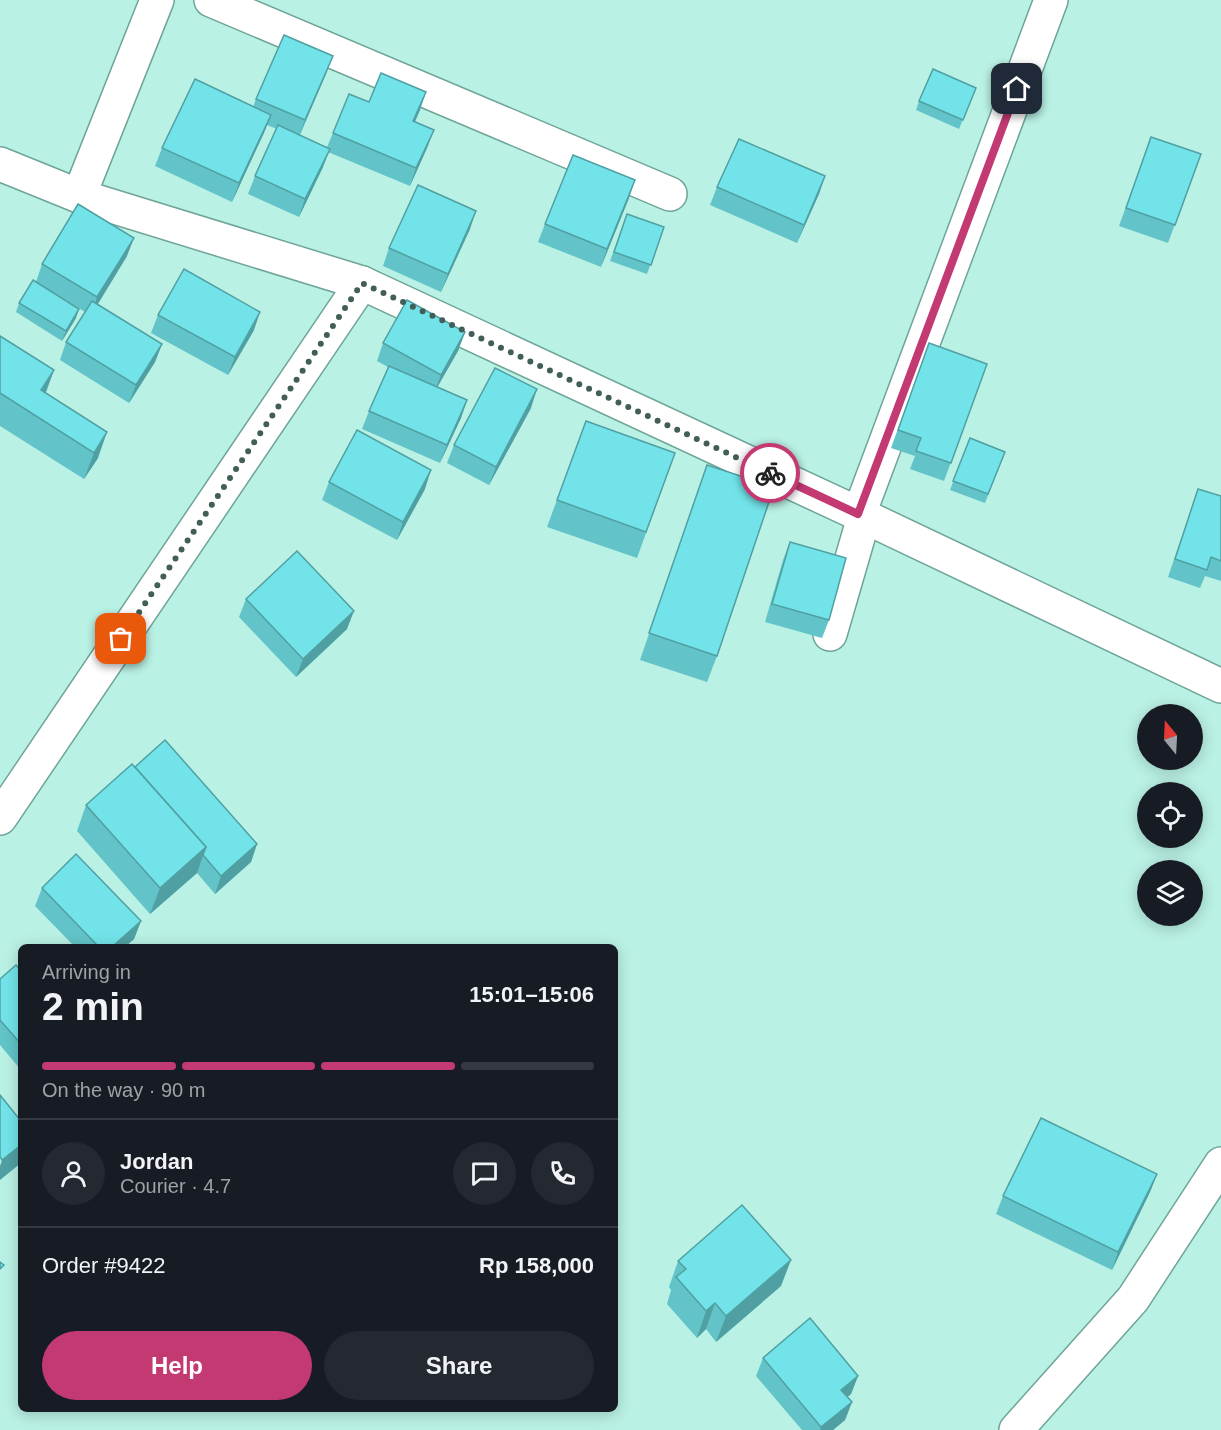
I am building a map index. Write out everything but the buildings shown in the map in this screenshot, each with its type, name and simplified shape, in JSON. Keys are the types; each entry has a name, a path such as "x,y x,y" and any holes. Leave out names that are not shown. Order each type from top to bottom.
{"street":[{"path":"80,196 158,0"},
{"path":"211,0 670,194"},
{"path":"830,634 861,515 1051,0"},
{"path":"0,164 80,196 362,283 861,515 1221,686"},
{"path":"0,818 362,283"},
{"path":"1016,1430 1133,1299 1221,1164"}],"way so far":[{"path":"121,639 362,283 770,473"}],"route":[{"path":"770,473 858,514 1017,89"}]}
